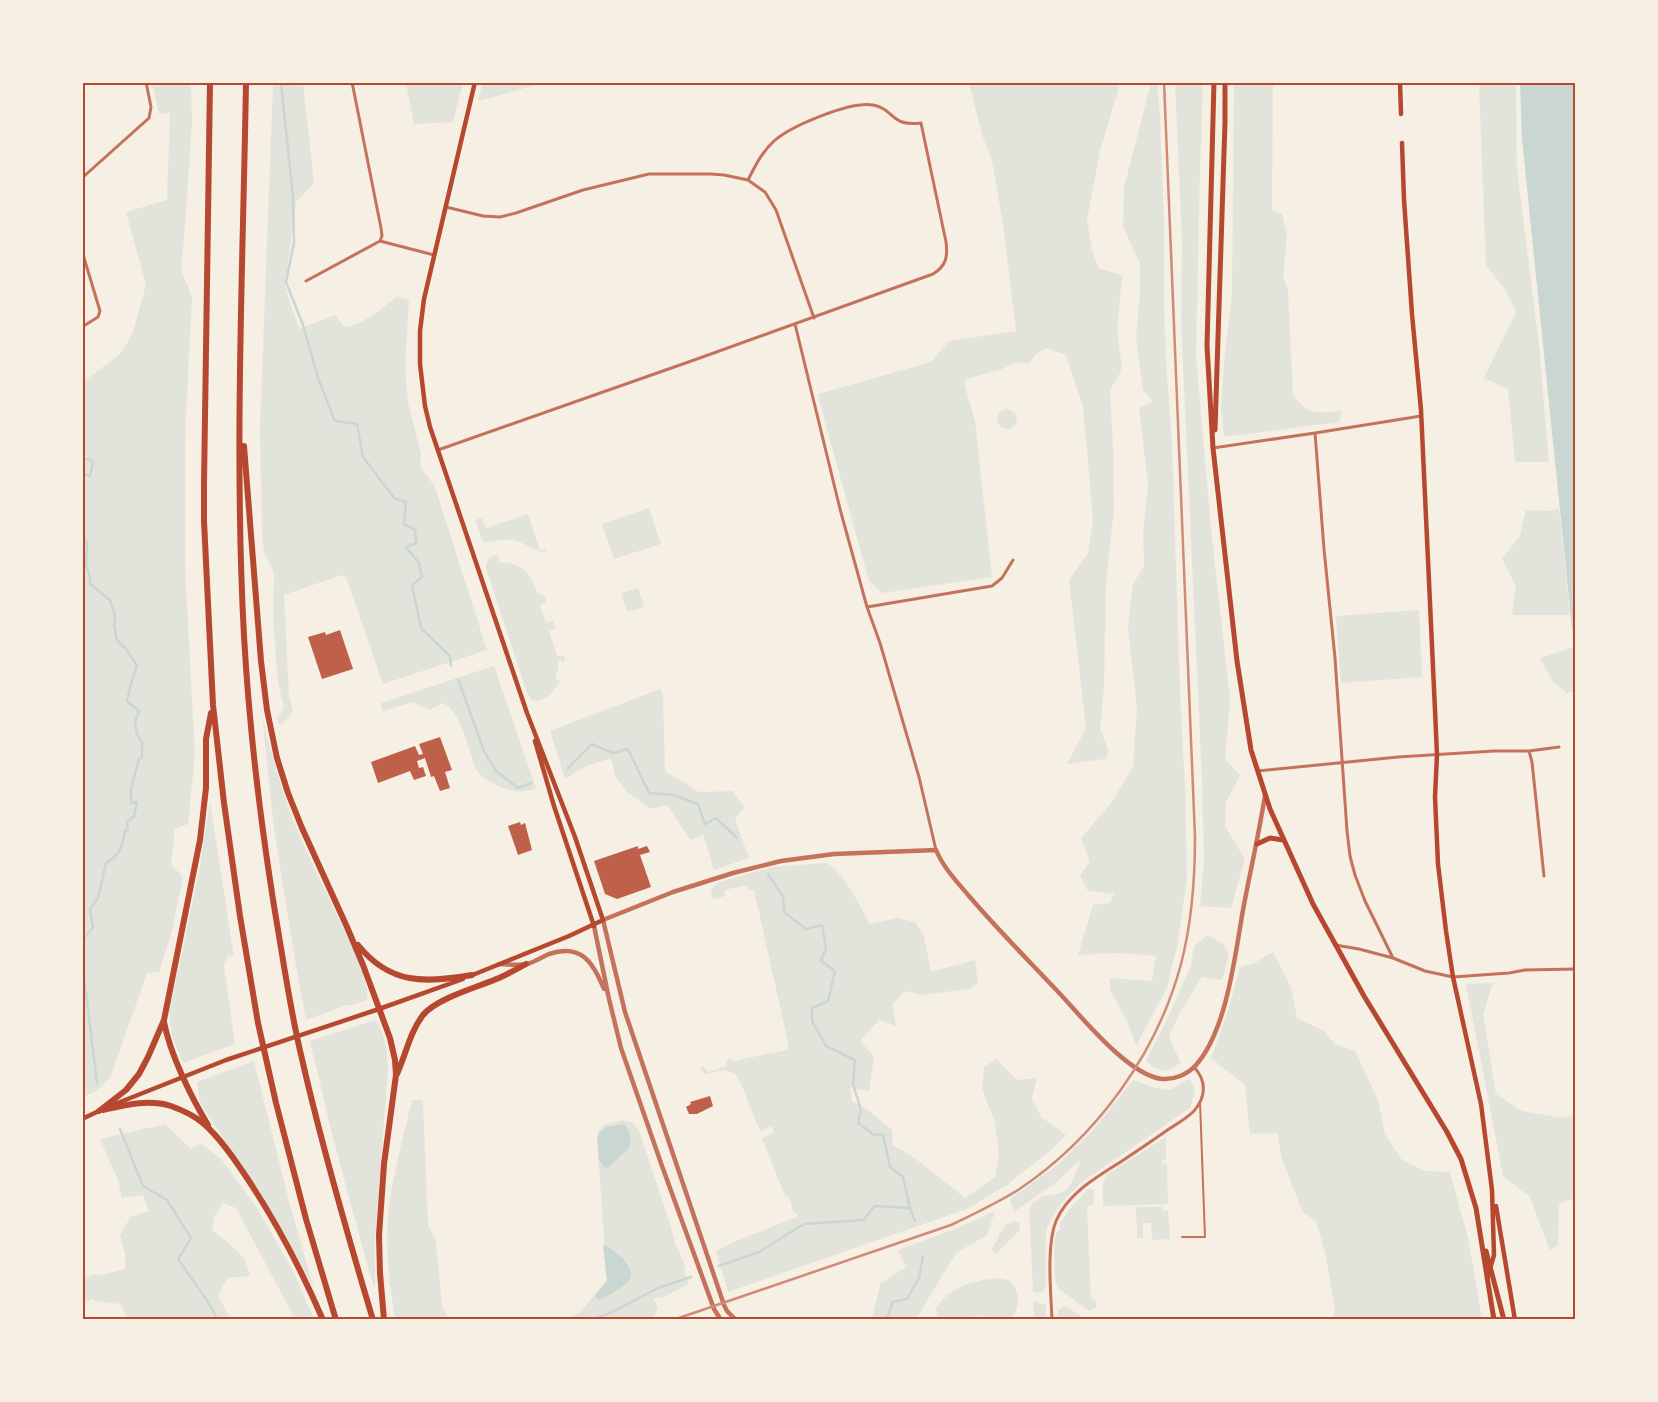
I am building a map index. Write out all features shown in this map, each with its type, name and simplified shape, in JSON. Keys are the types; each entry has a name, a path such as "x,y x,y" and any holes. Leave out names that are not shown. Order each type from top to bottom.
{"highway":[{"path":"210,82 204,530 213,706 231,860 258,1023 299,1194 336,1320"},
{"path":"246,82 240,402 241,547 244,636 255,766 268,866 301,1057 331,1177 373,1320"},
{"path":"240,402 260,652 272,734 281,770 295,811 352,938 393,1048 396,1075 384,1164 379,1235 380,1284 384,1320"},
{"path":"99,1111 126,1090 139,1074 164,1020 200,840 206,788 206,739 213,706"},
{"path":"352,938 375,963 385,970 405,978 422,981 472,975"},
{"path":"396,1075 404,1060 411,1035 429,1010 443,1001 499,978 526,964"},
{"path":"164,1020 168,1039 183,1076 212,1132"},
{"path":"99,1111 141,1103 164,1104 194,1116 203,1123 242,1171 280,1231 299,1266 323,1320"}],"main road":[{"path":"82,1119 235,1056 439,988 594,926 603,920 575,837 527,713 438,450 425,406 419,348 424,300 475,82"},
{"path":"1214,82 1207,346 1213,448 1248,732 1265,795 1283,840 1313,904 1391,1042 1453,1143 1467,1176 1483,1244 1494,1320"},
{"path":"1213,448 1225,82"},
{"path":"1400,82 1401,114"},
{"path":"1402,143 1404,200 1421,416 1437,756 1435,797 1438,864 1453,977 1481,1104 1492,1190 1495,1236 1494,1255 1487,1280"},
{"path":"527,713 547,784 594,926"},
{"path":"1257,844 1270,838 1283,840"},
{"path":"1492,1190 1515,1320"},
{"path":"1483,1244 1504,1320"}],"street":[{"path":"82,178 149,118 151,106 146,82"},
{"path":"306,281 380,241 382,236 352,82"},
{"path":"438,450 814,318 933,274 944,265 947,253 946,242 921,123 901,123 882,109 870,105 851,107 826,115 794,128 779,137 763,154 748,180"},
{"path":"446,207 483,216 496,217 516,213 583,190 643,175 712,174 748,180 765,192 776,210 814,318"},
{"path":"380,241 434,255"},
{"path":"82,251 100,310 98,317 82,327"},
{"path":"795,324 831,477 867,607 880,643 919,777 936,850 942,861 984,914 1094,1031 1131,1064 1154,1077 1170,1079 1181,1076 1194,1067 1210,1043 1223,1006 1232,971 1265,795"},
{"path":"1213,448 1316,434 1421,416"},
{"path":"1316,434 1350,856 1365,901 1393,958"},
{"path":"867,607 992,586 1005,574 1013,560"},
{"path":"1258,772 1342,762 1494,751 1529,752 1560,747"},
{"path":"1529,752 1532,762 1544,876"},
{"path":"736,1320 727,1311 714,1278 628,1019 603,920 673,892 769,864 834,854 936,850"},
{"path":"594,926 620,1048 714,1309 720,1320"},
{"path":"1335,945 1393,958 1424,971 1453,977 1525,970 1576,969"},
{"path":"497,964 526,964 563,951 583,955 594,966 609,999"},
{"path":"1052,1320 1050,1262 1056,1220 1087,1184 1177,1124 1193,1111 1204,1090 1204,1082 1194,1067"},
{"path":"714,1309 714,1320"}],"lane":[{"path":"1182,1237 1205,1237 1200,1100"}],"shaded area":[{"path":"483,82 543,82 543,83 478,101"},
{"path":"152,83 191,83 192,123 181,269 192,297 185,436 185,568 195,754 188,824 175,829 171,864 183,877 171,935 159,972 147,973 110,1078 96,1091 83,1097 83,382 120,354 132,335 146,285 126,212 167,200 170,113 159,114"},
{"path":"273,83 303,83 314,183 296,202 285,287 299,329 335,315 344,327 352,325 372,316 396,297 409,300 405,369 408,402 421,454 420,466 435,487 487,650 383,684 346,577 342,575 284,595 289,695 293,711 283,724 278,723 277,718 284,708 278,683 273,618 274,573 264,552 262,533 260,428"},
{"path":"406,83 463,83 453,122 414,124"},
{"path":"969,83 1120,83 1100,151 1087,220 1092,249 1098,268 1122,275 1117,330 1122,367 1110,390 1114,508 1106,584 1104,686 1100,729 1109,752 1105,759 1067,764 1086,728 1069,580 1088,553 1093,520 1083,407 1066,355 1046,348 1036,354 1029,364 1016,362 1002,369 967,379 964,383 975,421 992,577 882,593 869,581 818,394 931,362 949,341 1016,331 1003,224 992,161 982,135"},
{"path":"1151,83 1157,83 1160,118 1164,221 1164,306 1172,442 1187,877 1178,941 1167,988 1136,1046 1127,1021 1110,990 1110,978 1152,981 1156,956 1120,953 1078,955 1093,905 1110,903 1114,894 1088,891 1080,875 1090,862 1081,838 1112,802 1133,767 1137,709 1128,627 1133,584 1144,566 1143,534 1148,485 1139,408 1152,402 1152,400 1143,390 1136,336 1140,296 1140,263 1123,227 1124,187"},
{"path":"1175,83 1203,83 1196,355 1211,529 1230,699 1225,759 1240,775 1226,802 1225,826 1245,859 1231,908 1200,906 1204,862 1202,781 1181,321 1182,242"},
{"path":"1234,83 1273,83 1272,210 1282,214 1287,236 1283,276 1288,289 1293,394 1303,406 1314,412 1342,410 1339,422 1224,437 1221,407 1232,294"},
{"path":"1479,83 1516,83 1517,170 1539,345 1549,462 1515,462 1508,389 1484,378 1516,312 1507,292 1486,265"},
{"path":"1520,83 1575,83 1575,657 1522,139"},
{"path":"1007,409 1014,412 1017,419 1014,426 1007,429 1000,426 997,419 1000,412"},
{"path":"649,508 661,544 614,559 602,524"},
{"path":"1559,509 1570,615 1512,615 1516,586 1502,559 1520,536 1526,510 1549,511"},
{"path":"528,514 540,550 547,549 546,553 512,540 483,542 475,520 482,518 486,528"},
{"path":"498,555 500,557 498,562 513,564 528,574 537,593 544,595 547,602 540,605 546,623 553,621 556,628 549,631 557,656 564,656 565,662 558,660 558,670 555,678 560,682 550,695 540,701 532,700 527,693 486,568 490,557"},
{"path":"638,588 644,607 627,612 621,593"},
{"path":"1419,610 1422,677 1341,683 1336,616"},
{"path":"1574,647 1576,656 1575,691 1567,693 1553,682 1540,658"},
{"path":"494,666 536,788 529,791 502,788 480,774 475,768 459,722 449,707 442,703 430,710 414,702 382,710 381,703"},
{"path":"660,689 663,696 665,771 699,792 732,791 745,807 735,819 749,858 714,870 703,834 693,840 689,838 667,805 651,809 628,793 615,776 611,758 584,767 565,779 550,731"},
{"path":"262,716 285,798 295,825 353,949 362,971 367,991 367,1000 306,1020 274,829"},
{"path":"210,801 234,957 228,956 224,965 235,1044 183,1063 172,1036 169,1013 199,871"},
{"path":"827,863 846,883 870,924 897,918 915,922 924,937 931,972 975,960 978,983 970,989 920,995 905,991 892,1005 896,1026 879,1020 860,1041 874,1056 869,1092 850,1087 852,1101 868,1110 892,1130 893,1145 916,1159 965,1198 995,1177 999,1155 995,1123 982,1089 984,1067 996,1059 1017,1080 1037,1078 1032,1099 1041,1117 1066,1135 1051,1150 1007,1185 967,1209 728,1292 716,1251 799,1216 793,1211 789,1197 785,1196 762,1138 774,1133 772,1126 760,1131 739,1079 735,1074 724,1070 705,1074 701,1071 701,1067 704,1066 707,1072 727,1066 726,1060 732,1058 733,1061 787,1050 789,1047 754,890 749,891 747,885 724,890 725,896 714,899 711,895 712,890 720,882 772,867"},
{"path":"1208,935 1223,944 1229,955 1222,980 1202,977 1180,1012 1169,1037 1181,1063 1166,1071 1154,1068 1146,1061 1191,966 1194,946"},
{"path":"1273,952 1291,987 1297,1018 1324,1031 1335,1044 1355,1051 1378,1100 1385,1134 1402,1160 1425,1171 1450,1172 1468,1238 1482,1319 1333,1319 1335,1310 1325,1252 1316,1221 1302,1211 1282,1159 1277,1133 1250,1134 1245,1085 1211,1058 1228,1011 1240,967 1254,963"},
{"path":"1493,983 1483,1015 1496,1094 1522,1111 1562,1118 1575,1116 1575,1198 1559,1204 1558,1245 1550,1251 1530,1197 1503,1176 1466,984"},
{"path":"375,1020 384,1037 388,1070 375,1238 375,1288 332,1134 310,1041"},
{"path":"254,1061 289,1201 314,1289 279,1223 200,1101 197,1082"},
{"path":"1190,1079 1195,1090 1190,1108 1082,1182 1055,1212 1047,1228 1045,1245 1046,1285 1044,1291 1040,1293 1033,1292 1029,1210 1032,1204 1042,1196 1052,1195 1065,1190 1073,1181 1081,1159 1058,1181 1014,1212 1010,1199 1056,1166 1093,1130 1133,1080 1155,1088 1171,1090"},
{"path":"412,1100 423,1100 428,1225 436,1241 442,1307 449,1319 395,1319 388,1255 388,1216 395,1172"},
{"path":"623,1120 633,1123 640,1133 675,1243 684,1263 688,1284 662,1298 653,1298 658,1307 653,1319 565,1320 580,1312 607,1281 597,1137 599,1129 607,1124"},
{"path":"165,1124 191,1149 201,1143 222,1160 259,1211 293,1271 314,1319 295,1319 236,1208 223,1203 215,1215 212,1230 245,1259 250,1276 227,1278 218,1296 231,1319 128,1319 120,1304 95,1301 93,1299 83,1302 83,1278 125,1269 125,1254 120,1236 130,1217 149,1211 143,1195 122,1198 118,1180 100,1139"},
{"path":"624,1124 628,1128 630,1135 629,1148 609,1167 605,1168 599,1160 597,1137 606,1127"},
{"path":"1166,1137 1166,1159 1162,1160 1162,1164 1167,1165 1168,1204 1103,1206 1103,1183 1106,1175"},
{"path":"1089,1188 1093,1190 1094,1204 1087,1206 1091,1299 1097,1301 1096,1307 1089,1311 1059,1289 1055,1280 1054,1244 1056,1233 1061,1229 1059,1225 1072,1206"},
{"path":"1136,1207 1163,1207 1163,1211 1168,1211 1170,1239 1152,1240 1151,1223 1143,1223 1143,1238 1137,1238"},
{"path":"995,1211 987,1235 958,1252 916,1319 872,1319 880,1284 906,1267 898,1250 955,1229"},
{"path":"1013,1221 1019,1222 1020,1230 996,1254 992,1251 999,1234 1003,1231 1004,1226"},
{"path":"603,1244 624,1260 631,1272 627,1283 599,1300 595,1295 607,1281"},
{"path":"990,1279 1007,1280 1016,1289 1018,1295 1017,1308 1011,1317 1006,1320 995,1320 979,1315 969,1319 938,1318 936,1308 953,1291 967,1284"},
{"path":"1033,1301 1046,1305 1046,1319 1034,1319"},
{"path":"1066,1306 1085,1319 1057,1319 1058,1310"}],"building":[{"path":"340,630 353,669 322,679 308,637 325,632 326,635"},
{"path":"440,737 452,770 445,772 450,788 440,791 434,776 431,777 425,758 417,761 419,768 423,767 426,776 414,780 410,771 378,783 371,762 415,746 419,755 423,754 419,744"},
{"path":"520,822 521,825 525,823 532,850 518,855 508,826"},
{"path":"638,846 638,849 647,846 650,852 640,855 651,887 617,899 605,894 594,861"},
{"path":"710,1096 713,1106 697,1114 689,1114 686,1107 691,1104 690,1102"}],"waterway":[{"path":"281,82 293,197 294,243 286,282 303,325 319,381 335,421 357,424 363,457 395,499 406,502 404,524 415,530 416,543 406,547 419,563 422,577 412,585 421,628 450,656 451,666"},
{"path":"82,460 88,459 93,462 90,476 82,474"},
{"path":"82,535 87,542 86,565 90,584 110,600 115,616 114,625 117,640 126,649 137,666 127,701 139,711 135,721 137,734 142,742 142,757 139,759 131,789 131,803 137,802 134,816 127,822 128,830 125,831 120,850 106,863 98,898 90,909 93,928 82,940"},
{"path":"458,679 484,751 496,771 518,788 531,783"},
{"path":"568,768 592,744 613,753 628,749 649,793 673,795 698,804 705,824 716,818 737,838"},
{"path":"768,874 783,896 784,912 806,929 822,925 826,948 821,961 835,971 828,1001 812,1008 812,1021 826,1046 855,1060 853,1084 861,1110 858,1123 874,1135 883,1134 890,1167 903,1177 910,1208"},
{"path":"82,961 97,1083"},
{"path":"120,1129 143,1186 167,1200 191,1238 178,1259 218,1320"},
{"path":"719,1266 759,1252 804,1224 863,1220 875,1206 910,1208 915,1221"},
{"path":"886,1320 893,1302 907,1299 919,1278 923,1256"},
{"path":"591,1320 610,1313 658,1288 691,1277"}],"railway":[{"path":"673,1320 951,1225 1018,1190 1046,1169 1098,1119 1120,1091 1139,1061 1156,1030 1170,997 1181,964 1190,917 1195,837 1164,82"}]}
